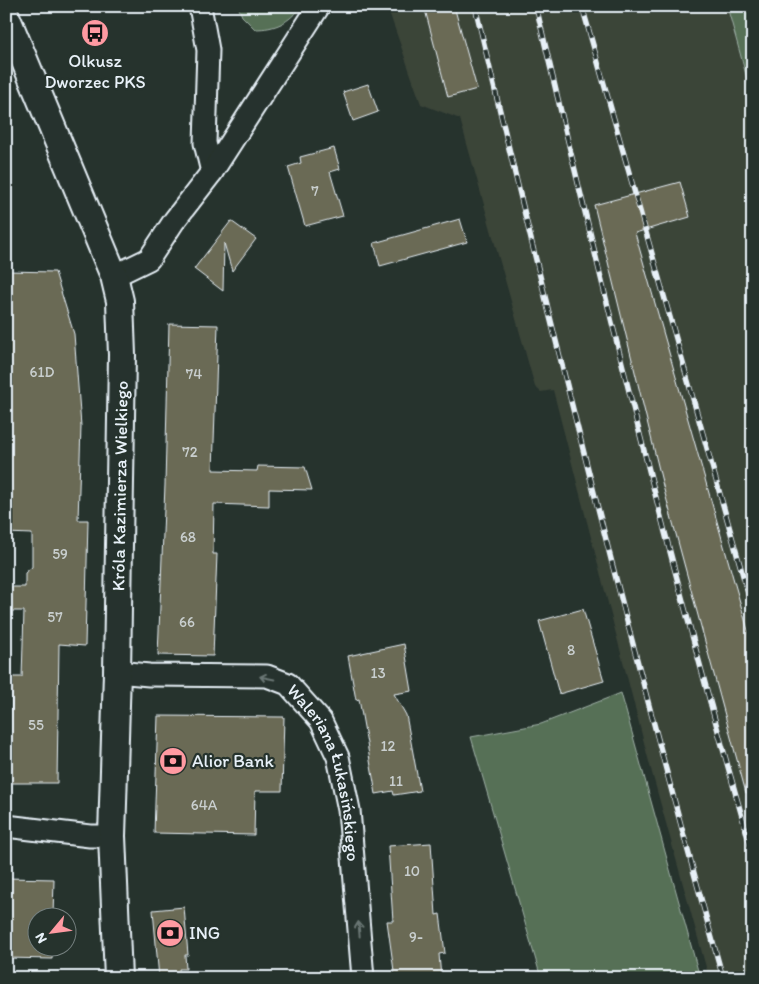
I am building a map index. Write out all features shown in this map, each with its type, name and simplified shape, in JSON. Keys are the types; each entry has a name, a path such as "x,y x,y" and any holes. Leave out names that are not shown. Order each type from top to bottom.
{"street":[{"path":"200,6 208,50 205,143 212,172"},
{"path":"114,276 149,259 174,221 212,172 319,6"},
{"name":"Króla Kazimierza Wielkiego","path":"6,16 114,276 120,301 122,355 117,672 112,836 118,978"},
{"name":"Waleriana Łukasińskiego","path":"117,672 149,675 267,676 288,684 321,721 338,757 348,810 363,978"},
{"path":"6,826 90,836 112,836"}],"shaded area":[{"path":"387,6 727,6 753,100 753,978 709,978 649,762 553,390 541,392 535,387 460,119 421,104"}],"green space":[{"path":"238,6 301,6 292,17 281,24 269,28 255,29 242,16"},
{"path":"727,6 753,6 753,100"},
{"path":"621,693 700,978 541,978 471,737 541,724"}],"building":[{"path":"424,6 454,6 477,89 448,97"},
{"path":"368,84 378,112 353,121 343,92"},
{"path":"334,148 340,169 330,172 343,216 305,226 288,167 301,163 300,157"},
{"path":"680,182 690,217 635,233 753,648 753,792 746,793 663,486 594,205"},
{"path":"460,219 467,242 380,266 374,243"},
{"path":"231,221 256,239 232,271 224,243 223,291 194,269"},
{"path":"6,271 55,272 74,334 81,426 78,520 88,520 85,646 59,644 57,783 6,783 6,739 11,740 12,677 22,677 24,611 6,611 6,587 25,587 25,573 32,567 32,534 6,533"},
{"path":"169,324 218,325 213,470 257,471 258,466 305,467 312,490 269,489 269,506 214,504 213,554 217,554 213,656 158,655"},
{"path":"583,609 604,681 559,694 539,621"},
{"path":"404,644 412,691 394,694 406,715 420,791 394,795 393,791 376,794 359,699 356,700 348,656"},
{"path":"158,716 284,717 282,791 255,791 254,835 154,833"},
{"path":"431,843 436,915 440,914 445,953 439,954 441,978 395,978 387,921 393,921 388,846"},
{"path":"6,878 54,879 53,906 28,906 28,956 52,956 52,959 7,958"},
{"name":"ING","path":"184,907 188,955 185,955 186,969 179,969 180,978 159,978 153,910"}],"railway":[{"path":"475,6 594,494 723,978"},
{"path":"536,6 666,538 753,855"},
{"path":"582,6 753,611"}],"place":[{"name":"Olkusz Dworzec PKS","path":"95,33"},
{"name":"Alior Bank","path":"173,761"},
{"name":"ING","path":"170,933"}]}
